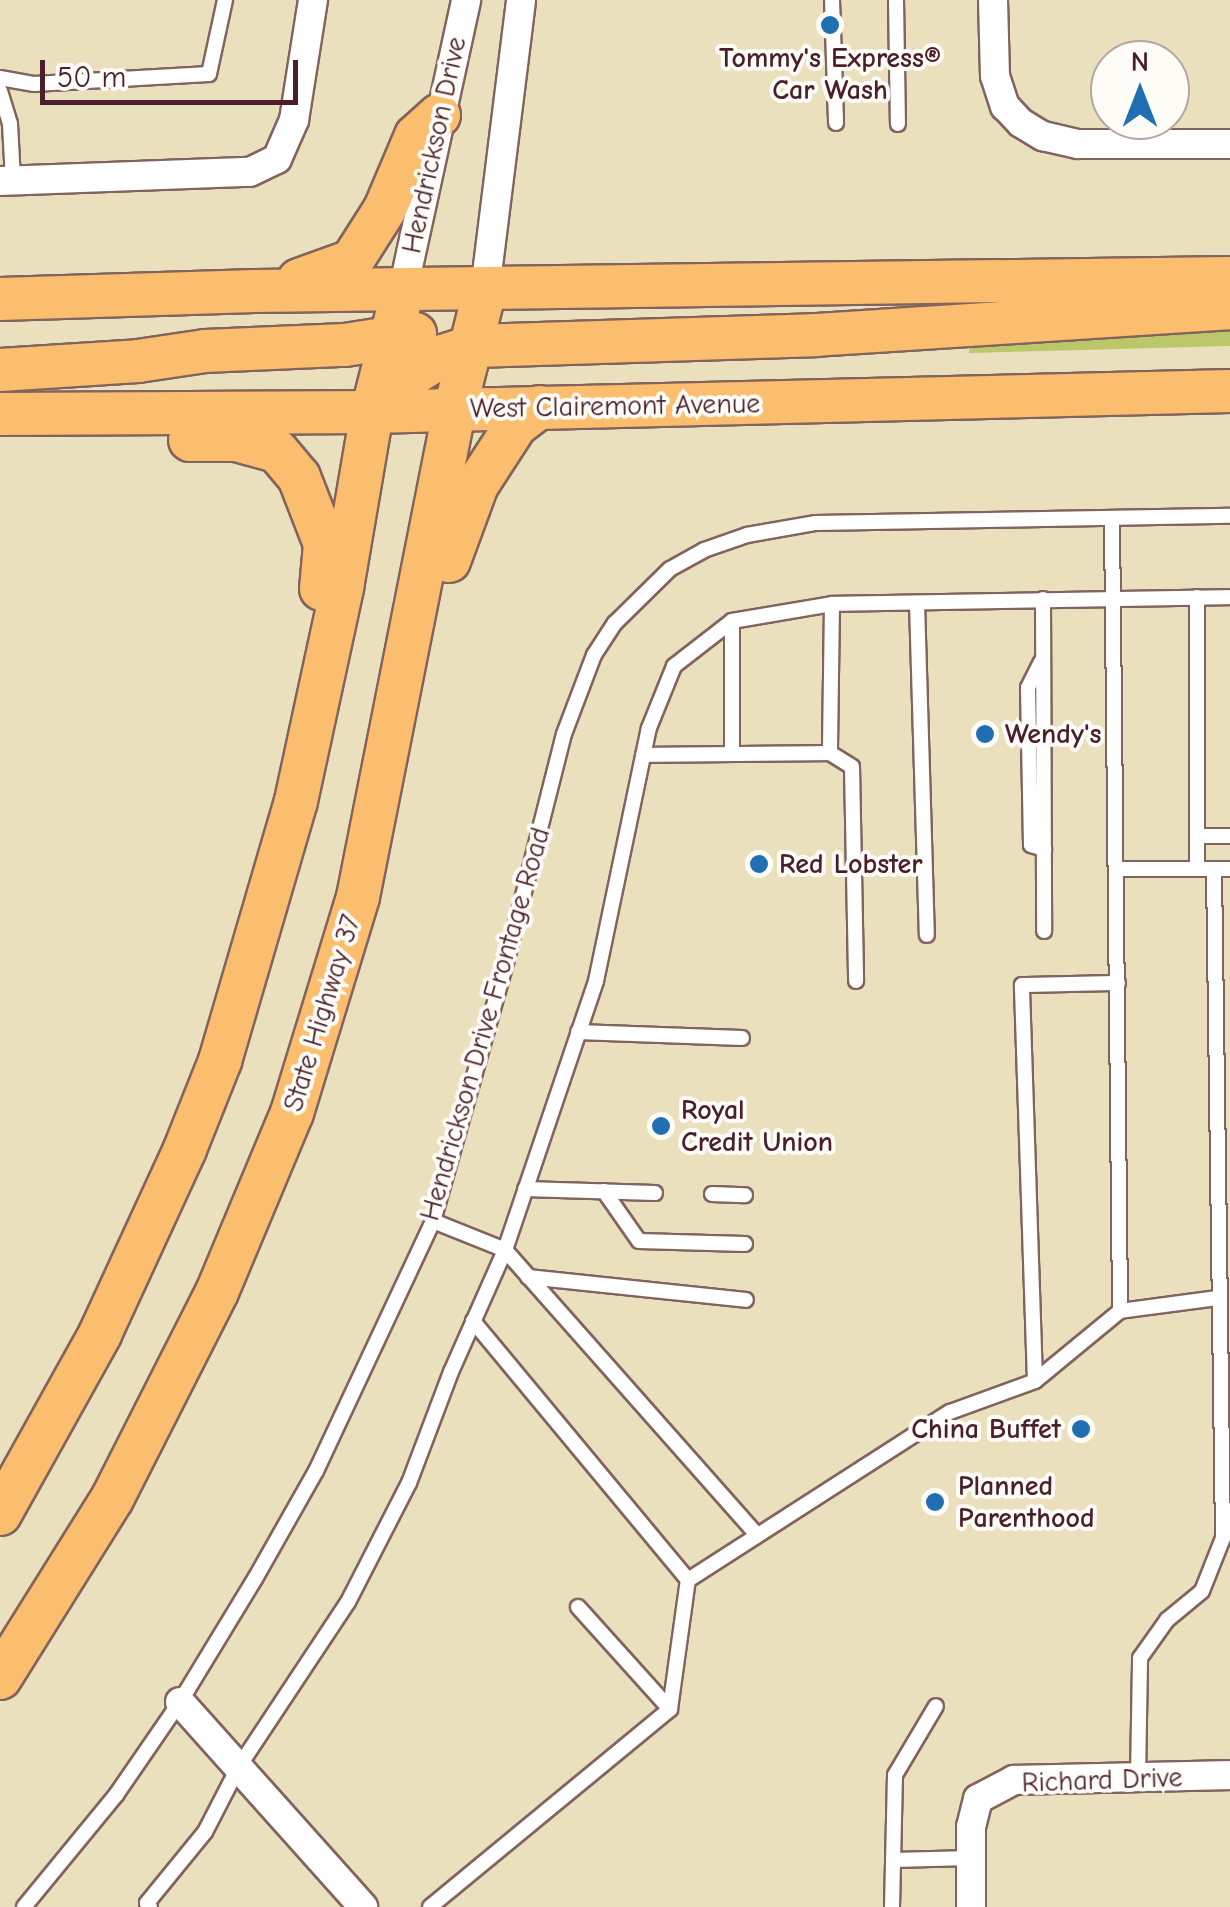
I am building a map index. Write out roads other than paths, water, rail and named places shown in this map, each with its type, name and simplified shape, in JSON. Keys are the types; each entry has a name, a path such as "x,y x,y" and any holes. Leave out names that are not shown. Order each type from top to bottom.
{"main road":[{"path":"255,291 323,274 352,261 385,209 416,136 439,115"},
{"path":"0,299 255,291 1230,278"},
{"path":"0,1514 100,1334 192,1132 247,976 306,748 342,588 372,412 403,290"},
{"path":"0,370 426,333 452,322 485,290"},
{"name":"State Highway 37","path":"0,1678 112,1499 208,1309 257,1200 328,1006 358,897 455,409 485,290"},
{"path":"372,412 394,387 416,372 443,356 473,346 815,335 1230,308"},
{"name":"West Clairemont Avenue","path":"0,414 372,412 1230,391"},
{"path":"375,813 401,776 415,730 459,525 516,425 540,408"},
{"path":"0,442 236,440 277,451 299,477 324,544 306,748"}],"street":[{"path":"6,180 250,172 276,159 294,120 313,0"},
{"name":"Hendrickson Drive","path":"403,290 466,0"},
{"name":"Hendrickson Drive","path":"485,290 521,0"},
{"path":"993,0 995,76 1006,106 1021,123 1042,136 1078,144 1230,144"},
{"path":"180,1702 363,1907"},
{"name":"Richard Drive","path":"971,1858 971,1827 978,1798 1014,1780 1230,1775"},
{"path":"971,1858 971,1907"}],"lane":[{"path":"0,78 34,84 209,74 225,0"},
{"path":"832,0 836,123"},
{"path":"896,0 898,124"},
{"path":"0,91 10,124 6,180"},
{"name":"Hendrickson Drive Frontage Road","path":"24,1907 116,1794 180,1702 316,1471 433,1220 506,962 564,734 585,672 615,623 641,594 704,550 747,534 816,523 1230,516"},
{"path":"1112,518 1120,1311"},
{"path":"150,1907 147,1903 205,1832 238,1768 348,1602 409,1483 472,1321 505,1250 596,981 648,728 674,666 732,622 832,604 1230,596"},
{"path":"1198,597 1198,869"},
{"path":"1042,599 1044,931"},
{"path":"917,602 927,935"},
{"path":"830,752 832,604"},
{"path":"732,622 732,754"},
{"path":"643,756 830,752 852,768 856,981"},
{"path":"1198,836 1230,836"},
{"path":"1116,869 1222,869 1218,1298 1224,1538 1202,1592 1167,1620 1140,1658 1138,1777"},
{"path":"1035,1382 1022,985 1118,982"},
{"path":"578,1032 742,1038"},
{"path":"525,1189 655,1193"},
{"path":"604,1192 639,1241 745,1244"},
{"path":"712,1194 745,1196"},
{"path":"433,1220 505,1250 756,1534"},
{"path":"528,1277 746,1300"},
{"path":"688,1580 950,1412 1035,1382 1120,1311 1218,1298"},
{"path":"430,1907 670,1709 688,1580 472,1321"},
{"path":"578,1607 670,1709"},
{"path":"892,1907 895,1774 936,1706"},
{"path":"892,1860 971,1858"}],"place":[{"name":"Tommy's Express® Car Wash","path":"830,25"},
{"name":"Wendy's","path":"985,734"},
{"name":"Red Lobster","path":"759,864"},
{"name":"Royal Credit Union","path":"661,1126"},
{"name":"China Buffet","path":"1081,1429"},
{"name":"Planned Parenthood","path":"935,1502"}]}
